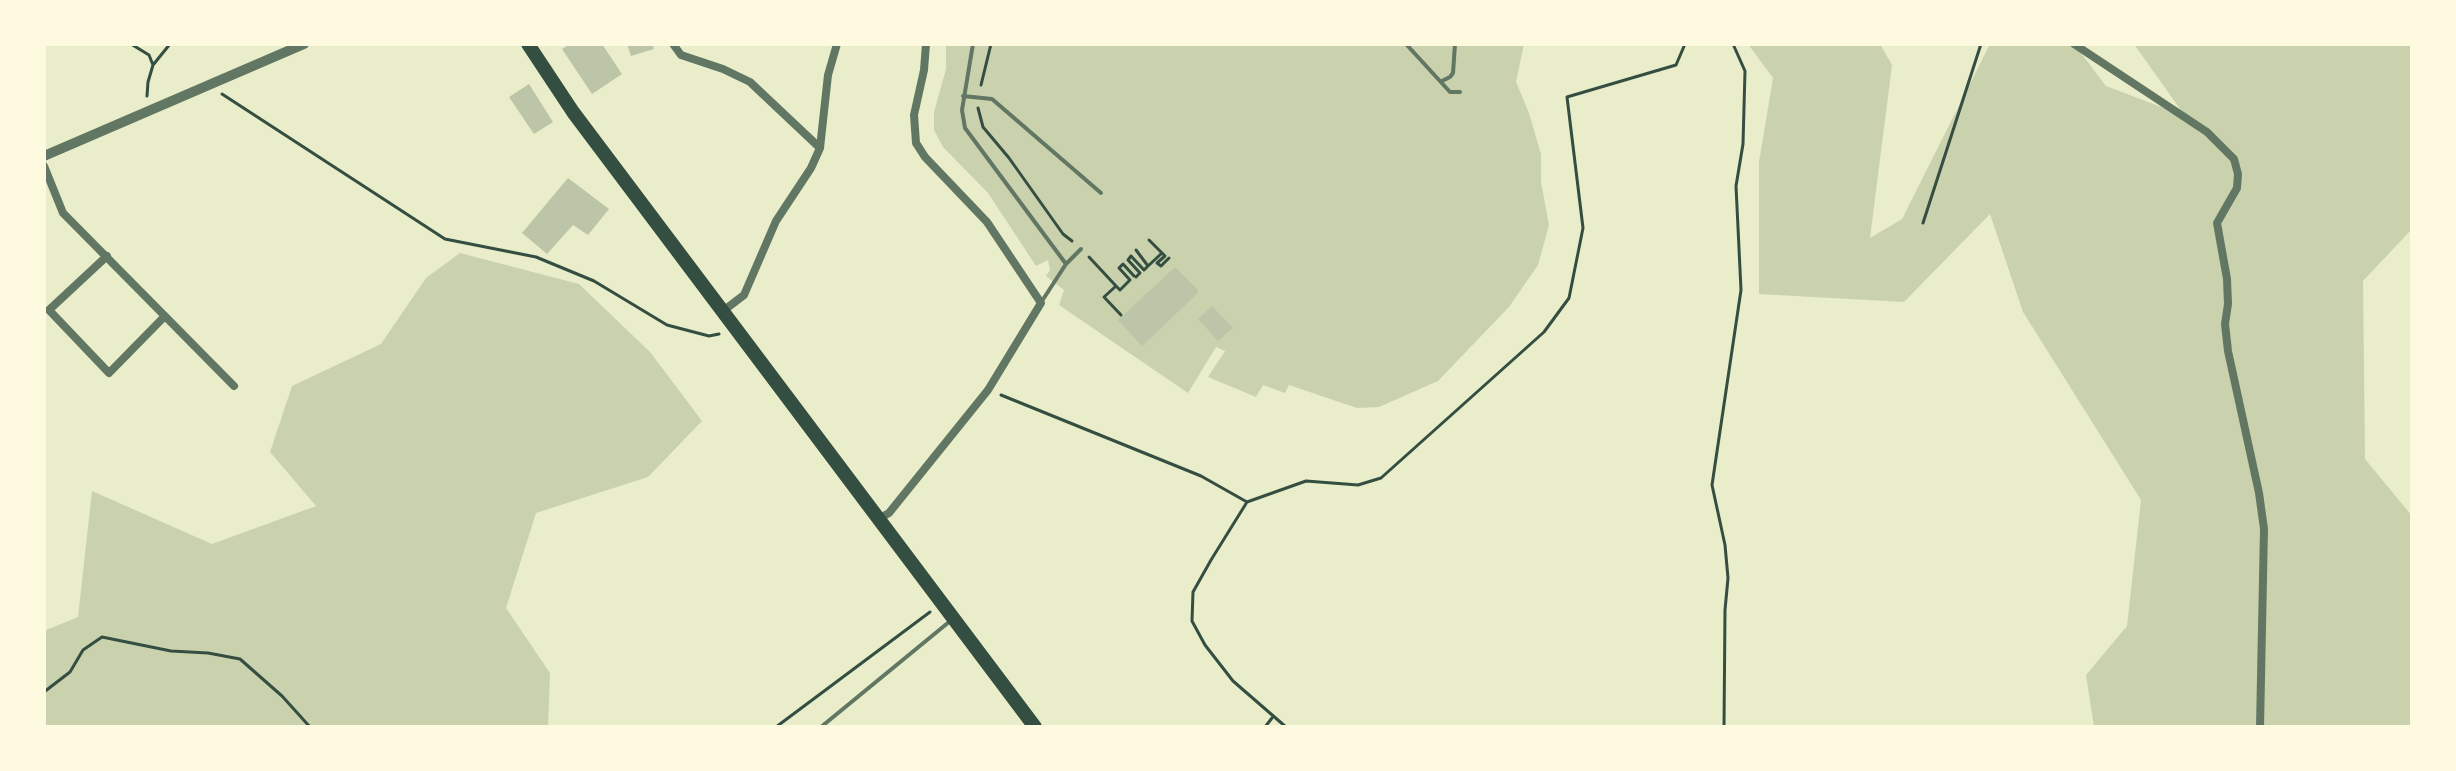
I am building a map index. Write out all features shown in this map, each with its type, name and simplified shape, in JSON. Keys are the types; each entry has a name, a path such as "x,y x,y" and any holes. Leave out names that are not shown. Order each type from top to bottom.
{"highway":[{"path":"528,44 573,112 1035,727"}],"street":[{"path":"44,156 304,44"},
{"path":"673,44 681,55 750,82 820,148"},
{"path":"723,311 744,295 776,221 811,168 820,148 828,75 837,44"},
{"path":"880,518 889,513 988,390 1041,303 987,222 925,157 916,143 914,115 926,44"},
{"path":"2074,44 2207,132 2234,159 2238,174 2237,188 2217,223 2227,279 2225,324 2228,351 2264,529 2260,727"},
{"path":"44,166 63,213 234,386"},
{"path":"107,256 49,310 109,373 164,317"}],"lane":[{"path":"973,44 963,96 965,128 1066,264"},
{"path":"1406,44 1450,92 1460,92"},
{"path":"1442,81 1453,73 1455,44"},
{"path":"963,96 992,99 1101,193"},
{"path":"1041,303 1066,264 1081,249"},
{"path":"821,727 954,618"}],"path":[{"path":"131,44 149,55 153,65"},
{"path":"151,112 148,82 153,65 170,44"},
{"path":"991,44 979,98 978,113 983,127 1063,234 1120,290 1130,280 1119,268 1123,264 1136,277 1140,273 1128,260 1131,256 1144,270 1162,253"},
{"path":"1286,727 1233,681 1205,645 1192,621 1193,592 1247,502 1306,481 1358,485 1381,478 1544,332 1569,298 1583,228 1567,97 1676,65 1685,44"},
{"path":"1724,727 1728,578 1725,545 1712,485 1741,290 1736,186 1743,144 1745,71 1733,44"},
{"path":"1923,223 1981,44"},
{"path":"208,86 445,239 536,257 594,281 667,325 709,336 736,329"},
{"path":"1149,240 1165,256 1157,263 1161,266 1169,258"},
{"path":"1136,250 1148,266"},
{"path":"1116,286 1104,297 1121,315"},
{"path":"988,390 1201,476 1247,502"},
{"path":"776,727 943,602"},
{"path":"44,692 70,672 83,650 102,637 171,651 240,659 282,696 310,727"},
{"path":"1265,727 1272,718"}],"green space":[{"path":"946,44 1524,44 1516,82 1541,154 1541,182 1549,225 1538,265 1509,307 1438,381 1379,407 1357,408 1289,385 1285,393 1263,385 1256,397 1208,377 1225,351 1216,347 1188,393 1059,305 1064,290 1046,276 1050,270 1048,260 1036,266 988,193 943,147 934,130 934,112 946,69"},
{"path":"1748,44 1880,44 1892,65 1870,238 1902,219 1990,44 2074,44 2106,86 2185,116 2134,44 2412,44 2412,229 2363,281 2365,459 2412,516 2412,727 2094,727 2086,675 2127,626 2141,500 2023,312 1990,214 1904,302 1759,294 1759,162 1773,78"},
{"path":"460,253 579,284 650,352 702,421 648,477 536,513 506,608 550,673 548,727 44,727 44,631 78,617 92,491 212,544 316,506 270,452 292,386 381,344 426,278"}],"building":[{"path":"570,44 602,44 622,74 592,94 562,49"},
{"path":"627,44 653,44 654,49 631,56"},
{"path":"529,84 553,122 534,134 509,97"},
{"path":"568,178 609,209 588,235 573,225 547,254 522,233"},
{"path":"1175,267 1198,290 1197,294 1142,346 1118,320"},
{"path":"1212,306 1233,328 1218,341 1198,319"}]}
